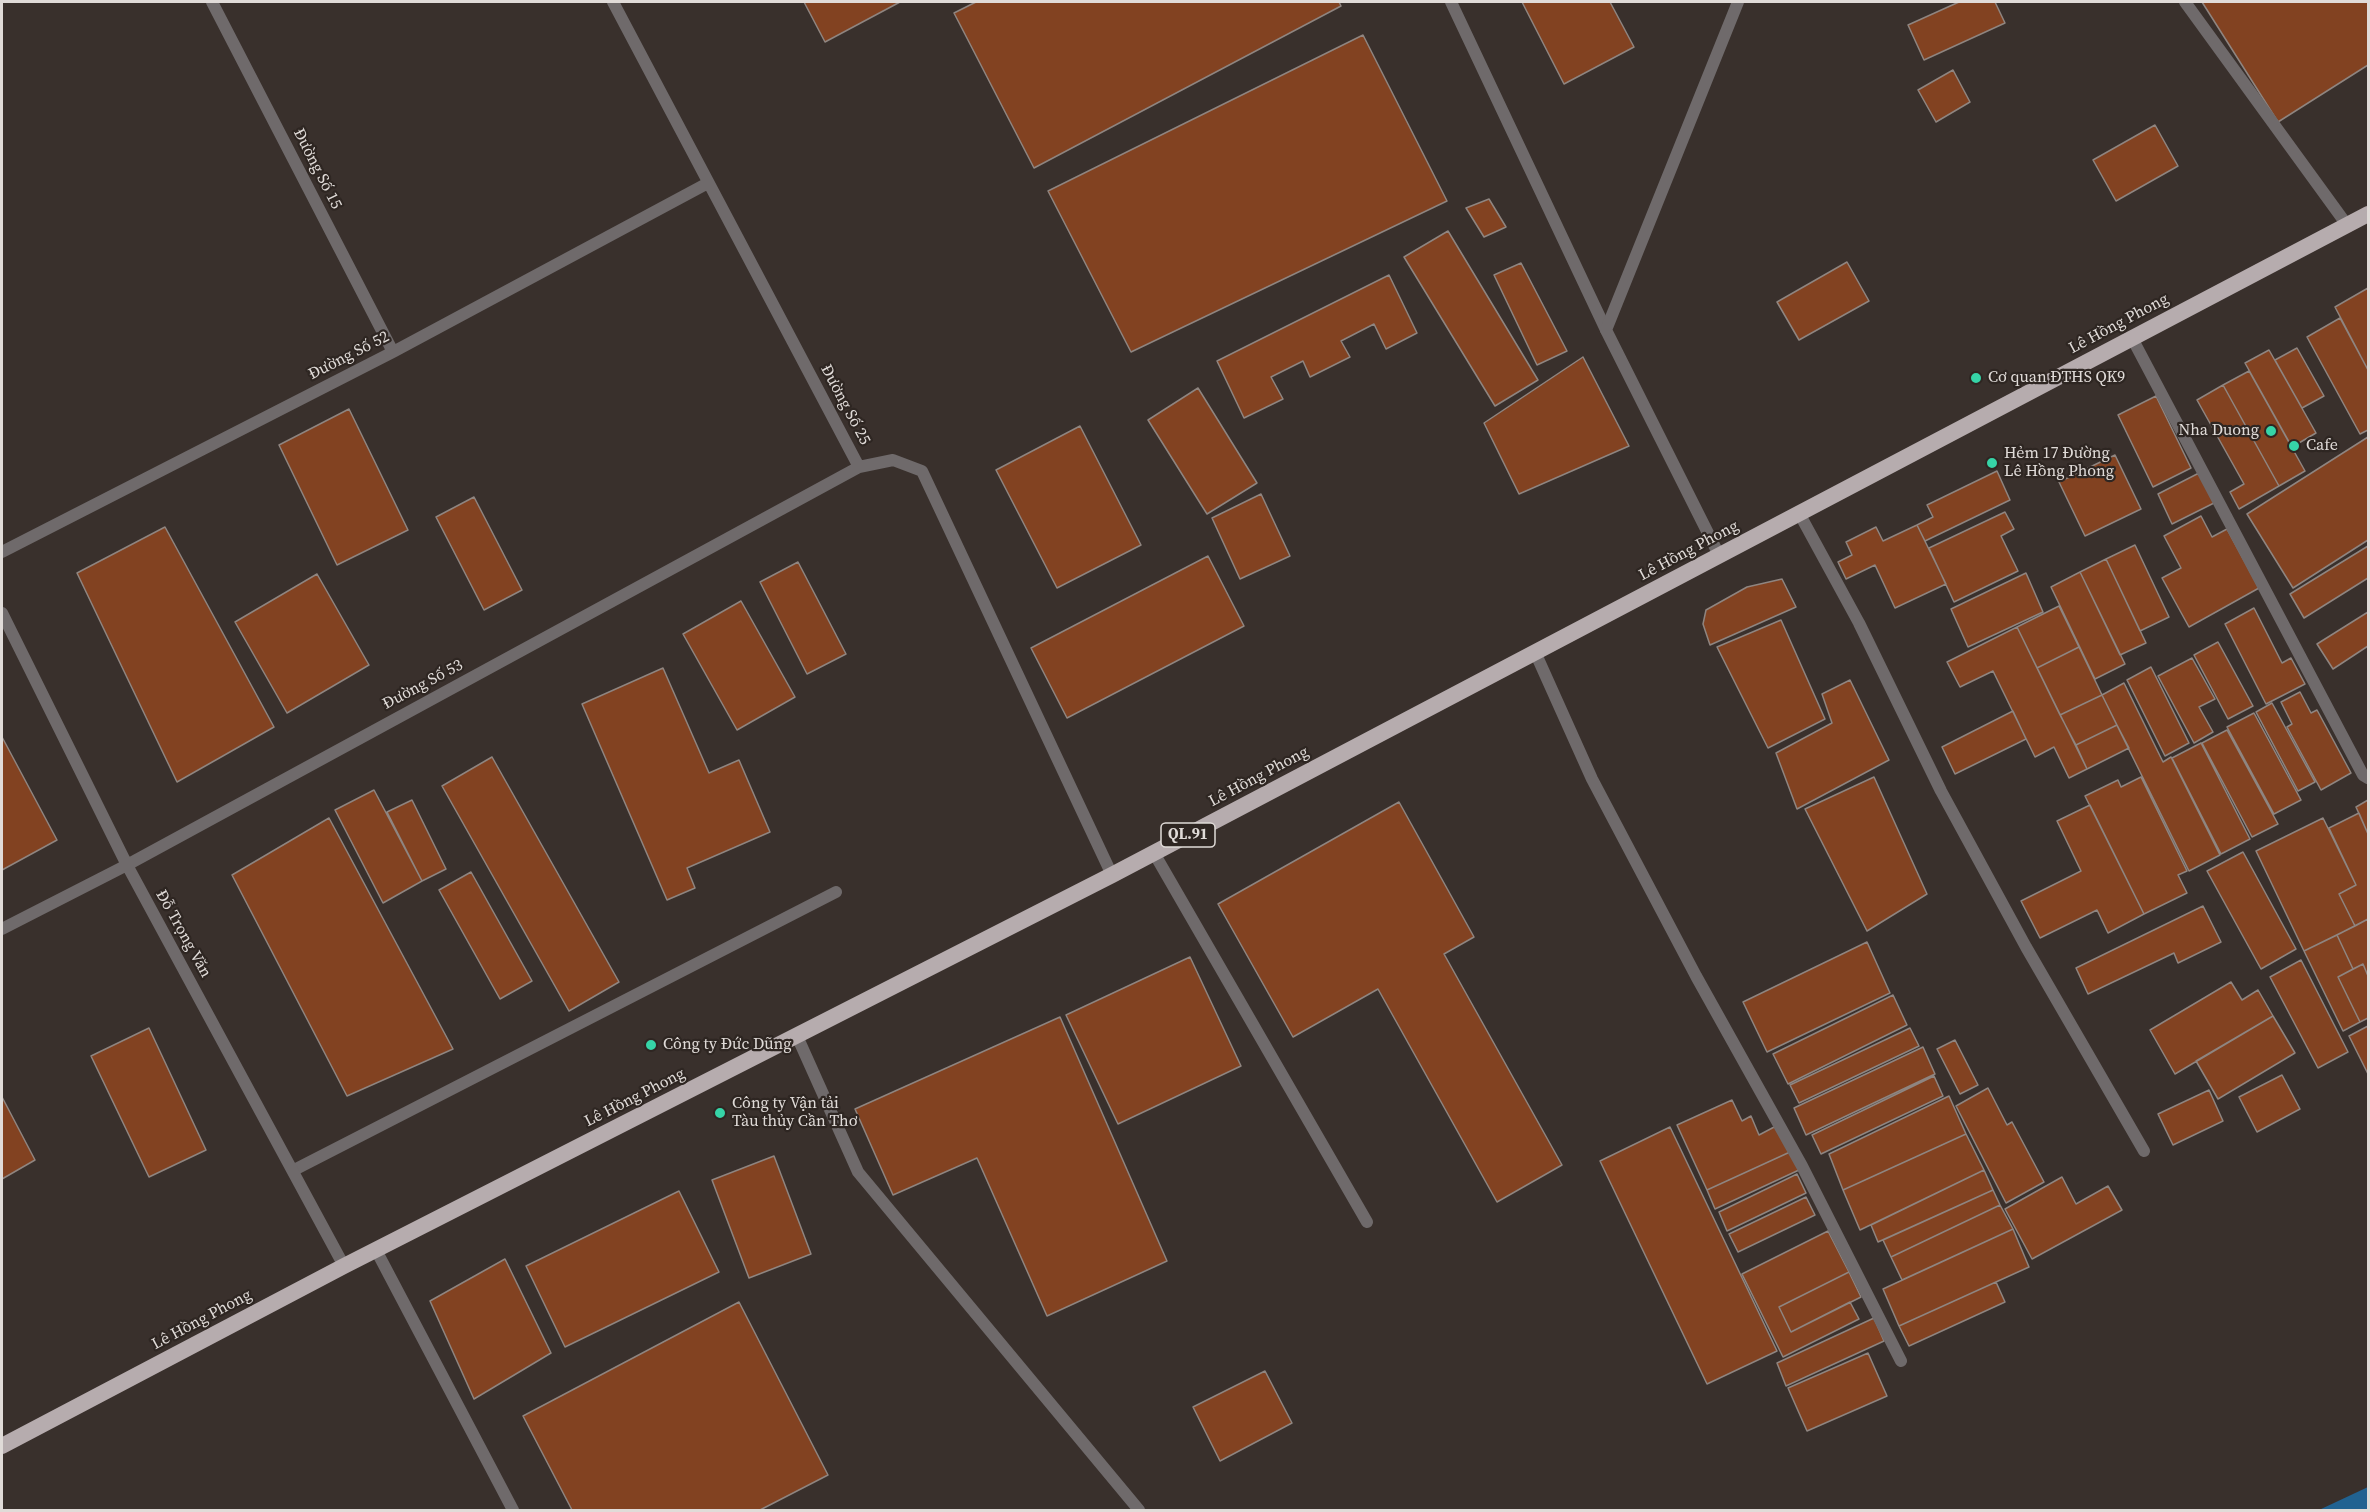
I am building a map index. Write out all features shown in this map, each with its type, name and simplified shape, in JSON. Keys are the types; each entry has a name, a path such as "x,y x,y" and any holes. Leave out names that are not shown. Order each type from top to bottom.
{"highway":[{"name":"Lê Hồng Phong","path":"2,1446 344,1266 1112,875 2368,214"}],"street":[{"name":"Đường Số 15","path":"212,2 393,352"},
{"name":"Đường Số 25","path":"613,2 859,467 893,460 922,471 1112,875"},
{"path":"1451,2 1606,330 1719,555"},
{"path":"1606,330 1738,2"},
{"path":"2185,2 2347,225"},
{"name":"Đường Số 52","path":"2,552 393,352 708,183"},
{"path":"2132,338 2363,775 2368,778"},
{"name":"Đường Số 53","path":"2,929 127,865 859,467"},
{"path":"1799,513 1859,623 1952,812 2144,1151"},
{"name":"Đỗ Trọng Văn","path":"2,613 127,865 344,1266"},
{"path":"1535,652 1592,779 1696,975 1802,1166 1901,1361"},
{"path":"1154,852 1368,1222"},
{"path":"294,1170 836,892"},
{"path":"796,1036 858,1172 1139,1510"},
{"path":"376,1250 513,1510"}],"water":[{"path":"2368,1487 2368,1510 2319,1510"}],"building":[{"path":"804,2 900,2 825,42"},
{"path":"976,2 1339,2 1341,6 1034,168 954,13"},
{"path":"1522,2 1610,2 1634,47 1564,84"},
{"path":"1959,2 1995,2 2005,23 1924,60 1908,25"},
{"path":"2202,2 2368,2 2368,65 2278,122"},
{"path":"1363,35 1447,201 1131,352 1048,191"},
{"path":"1953,70 1970,102 1936,122 1918,90"},
{"path":"2155,125 2178,166 2116,201 2093,160"},
{"path":"1489,199 1506,227 1484,237 1466,208"},
{"path":"1448,231 1538,380 1495,406 1404,257"},
{"path":"1847,262 1869,301 1799,340 1777,302"},
{"path":"1521,263 1567,351 1537,365 1494,275"},
{"path":"1389,275 1417,333 1386,349 1374,324 1341,341 1350,357 1310,377 1303,361 1271,377 1283,399 1244,418 1217,361"},
{"path":"2368,288 2368,370 2335,307"},
{"path":"2340,318 2368,370 2368,430 2360,434 2307,337"},
{"path":"2297,348 2324,396 2302,408 2275,360"},
{"path":"2269,350 2316,433 2292,447 2245,363"},
{"path":"1583,357 1629,446 1519,494 1484,423"},
{"path":"2249,371 2305,471 2279,486 2223,385"},
{"path":"2223,385 2279,486 2239,509 2230,492 2244,484 2197,400"},
{"path":"1198,388 1257,483 1207,514 1148,420"},
{"path":"2156,396 2191,468 2153,487 2118,415"},
{"path":"349,409 408,530 337,565 279,445"},
{"path":"1080,426 1141,545 1057,588 996,470"},
{"path":"2368,437 2368,540 2293,588 2247,514"},
{"path":"2115,455 2141,509 2085,536 2059,482"},
{"path":"1997,471 2010,500 1925,541 1917,525 1933,517 1927,505"},
{"path":"2199,473 2214,503 2172,524 2158,494"},
{"path":"1261,494 1290,556 1240,579 1212,518"},
{"path":"474,497 522,590 484,610 436,517"},
{"path":"2005,512 2014,529 2001,536 2018,571 1954,602 1929,548"},
{"path":"2201,516 2212,537 2227,529 2259,588 2189,627 2162,578 2181,568 2164,536"},
{"path":"1917,525 1946,584 1895,608 1875,565 1846,579 1838,562 1852,555 1846,542 1876,527 1883,541"},
{"path":"165,527 274,727 177,782 77,573"},
{"path":"2135,545 2169,617 2140,631 2106,559"},
{"path":"2368,546 2368,578 2304,618 2290,594"},
{"path":"1208,556 1244,626 1067,718 1031,648"},
{"path":"2106,559 2146,643 2120,655 2080,572"},
{"path":"798,562 846,654 807,674 760,582"},
{"path":"2080,572 2125,664 2095,679 2051,587"},
{"path":"2026,573 2043,612 1968,647 1951,609"},
{"path":"317,574 369,665 287,713 235,622"},
{"path":"1782,579 1796,607 1710,645 1703,624 1706,610 1747,587"},
{"path":"741,601 795,697 737,730 683,634"},
{"path":"2059,606 2079,647 2037,668 2017,627"},
{"path":"2254,608 2282,663 2291,658 2305,684 2266,704 2225,624"},
{"path":"2368,612 2368,646 2333,669 2317,644"},
{"path":"1781,620 1825,719 1768,748 1717,647"},
{"path":"2017,627 2087,769 2069,778 2054,747 2035,757 1993,671 1960,687 1947,662"},
{"path":"2218,642 2253,706 2228,719 2194,655"},
{"path":"2079,647 2102,695 2060,715 2037,668"},
{"path":"2192,658 2215,699 2199,707 2213,732 2194,743 2158,676"},
{"path":"2151,667 2189,743 2165,756 2127,680"},
{"path":"663,668 709,773 739,760 770,832 687,868 695,888 667,900 582,704"},
{"path":"1850,680 1889,760 1797,809 1776,753 1832,723 1822,694"},
{"path":"2124,683 2163,762 2171,757 2220,855 2189,871 2102,695"},
{"path":"2300,692 2311,713 2317,710 2351,773 2321,790 2287,727 2292,724 2281,702"},
{"path":"2102,695 2117,725 2076,745 2060,715"},
{"path":"2272,703 2315,782 2298,791 2256,712"},
{"path":"2013,711 2026,739 1955,774 1942,747"},
{"path":"2254,713 2301,800 2274,814 2227,727"},
{"path":"2117,725 2129,748 2087,769 2076,745"},
{"path":"2227,730 2278,824 2252,837 2202,743"},
{"path":"2,737 57,840 2,870"},
{"path":"2201,743 2250,839 2221,854 2172,758"},
{"path":"492,757 619,982 569,1011 442,786"},
{"path":"1874,777 1927,894 1867,931 1805,809"},
{"path":"2141,777 2187,871 2178,875 2187,893 2144,914 2085,796 2118,780 2121,787"},
{"path":"374,790 422,881 383,903 335,810"},
{"path":"412,800 446,869 422,881 387,812"},
{"path":"2368,800 2368,834 2356,807"},
{"path":"1399,802 1474,937 1444,954 1562,1165 1497,1202 1378,989 1293,1037 1218,904"},
{"path":"2090,805 2144,914 2108,933 2097,910 2040,938 2021,901 2081,871 2057,821"},
{"path":"2359,813 2368,834 2368,919 2355,926 2339,894 2356,885 2329,828"},
{"path":"329,818 453,1049 347,1096 232,875"},
{"path":"2323,818 2356,885 2339,894 2355,926 2304,951 2256,851"},
{"path":"2243,852 2296,949 2261,969 2207,871"},
{"path":"471,872 532,981 500,999 439,890"},
{"path":"2203,906 2221,942 2178,963 2174,953 2088,994 2076,968"},
{"path":"2368,919 2368,976 2363,964 2353,969 2337,935"},
{"path":"2337,935 2353,969 2338,977 2360,1022 2343,1031 2304,951"},
{"path":"1867,942 1890,993 1767,1052 1743,1002"},
{"path":"1190,957 1241,1066 1118,1124 1066,1015"},
{"path":"2301,960 2348,1052 2318,1068 2270,977"},
{"path":"2363,964 2368,976 2368,1018 2360,1022 2338,977"},
{"path":"2231,982 2242,1000 2258,990 2273,1016 2175,1074 2150,1030"},
{"path":"1893,995 1907,1025 1788,1084 1773,1054"},
{"path":"2273,1016 2295,1053 2218,1099 2196,1061"},
{"path":"1060,1017 1167,1261 1047,1316 977,1158 893,1195 855,1109"},
{"path":"2368,1026 2368,1074 2349,1036"},
{"path":"149,1028 206,1150 149,1177 91,1056"},
{"path":"1910,1028 1919,1046 1799,1103 1790,1085"},
{"path":"1955,1040 1978,1085 1960,1094 1937,1049"},
{"path":"1923,1047 1935,1074 1806,1135 1794,1108"},
{"path":"2282,1075 2300,1109 2257,1132 2239,1097"},
{"path":"1934,1076 1943,1096 1821,1154 1812,1135"},
{"path":"1988,1088 2007,1125 2012,1122 2044,1182 2006,1203 1956,1106"},
{"path":"2209,1090 2223,1121 2173,1145 2158,1114"},
{"path":"1949,1096 1966,1134 1843,1190 1829,1154"},
{"path":"2,1097 35,1160 2,1179"},
{"path":"1732,1100 1742,1121 1751,1116 1759,1135 1778,1125 1790,1152 1707,1190 1677,1125"},
{"path":"1670,1127 1777,1351 1707,1384 1600,1161"},
{"path":"1966,1134 1984,1170 1860,1230 1843,1190"},
{"path":"1790,1152 1799,1170 1715,1209 1707,1190"},
{"path":"774,1156 811,1254 749,1278 712,1180"},
{"path":"1984,1170 1993,1190 1878,1242 1871,1225"},
{"path":"1797,1174 1806,1193 1727,1231 1719,1212"},
{"path":"2062,1177 2076,1204 2108,1186 2122,1210 2032,1259 2005,1209"},
{"path":"1993,1190 2000,1205 1891,1257 1883,1240"},
{"path":"679,1191 719,1272 565,1347 526,1266"},
{"path":"1806,1197 1815,1215 1738,1252 1729,1234"},
{"path":"2000,1205 2013,1229 1902,1280 1891,1257"},
{"path":"2013,1229 2029,1267 1899,1326 1883,1289"},
{"path":"1828,1231 1849,1272 1779,1307 1791,1332 1850,1302 1859,1319 1783,1357 1742,1274"},
{"path":"505,1259 551,1353 474,1399 430,1301"},
{"path":"1849,1272 1861,1297 1791,1332 1779,1307"},
{"path":"1996,1282 2005,1302 1909,1346 1899,1326"},
{"path":"739,1302 828,1475 760,1510 572,1510 523,1416"},
{"path":"1874,1318 1884,1341 1786,1386 1777,1363"},
{"path":"1868,1353 1887,1396 1807,1431 1788,1388"},
{"path":"1265,1371 1292,1423 1220,1461 1193,1407"}],"place":[{"name":"Cơ quan ĐTHS QK9","path":"1976,378"},
{"name":"Nha Duong","path":"2271,431"},
{"name":"Cafe","path":"2294,446"},
{"name":"Hẻm 17 Đường Lê Hồng Phong","path":"1992,463"},
{"name":"Công ty Đức Dũng","path":"651,1045"},
{"name":"Công ty Vận tải Tàu thủy Cần Thơ","path":"720,1113"}]}
